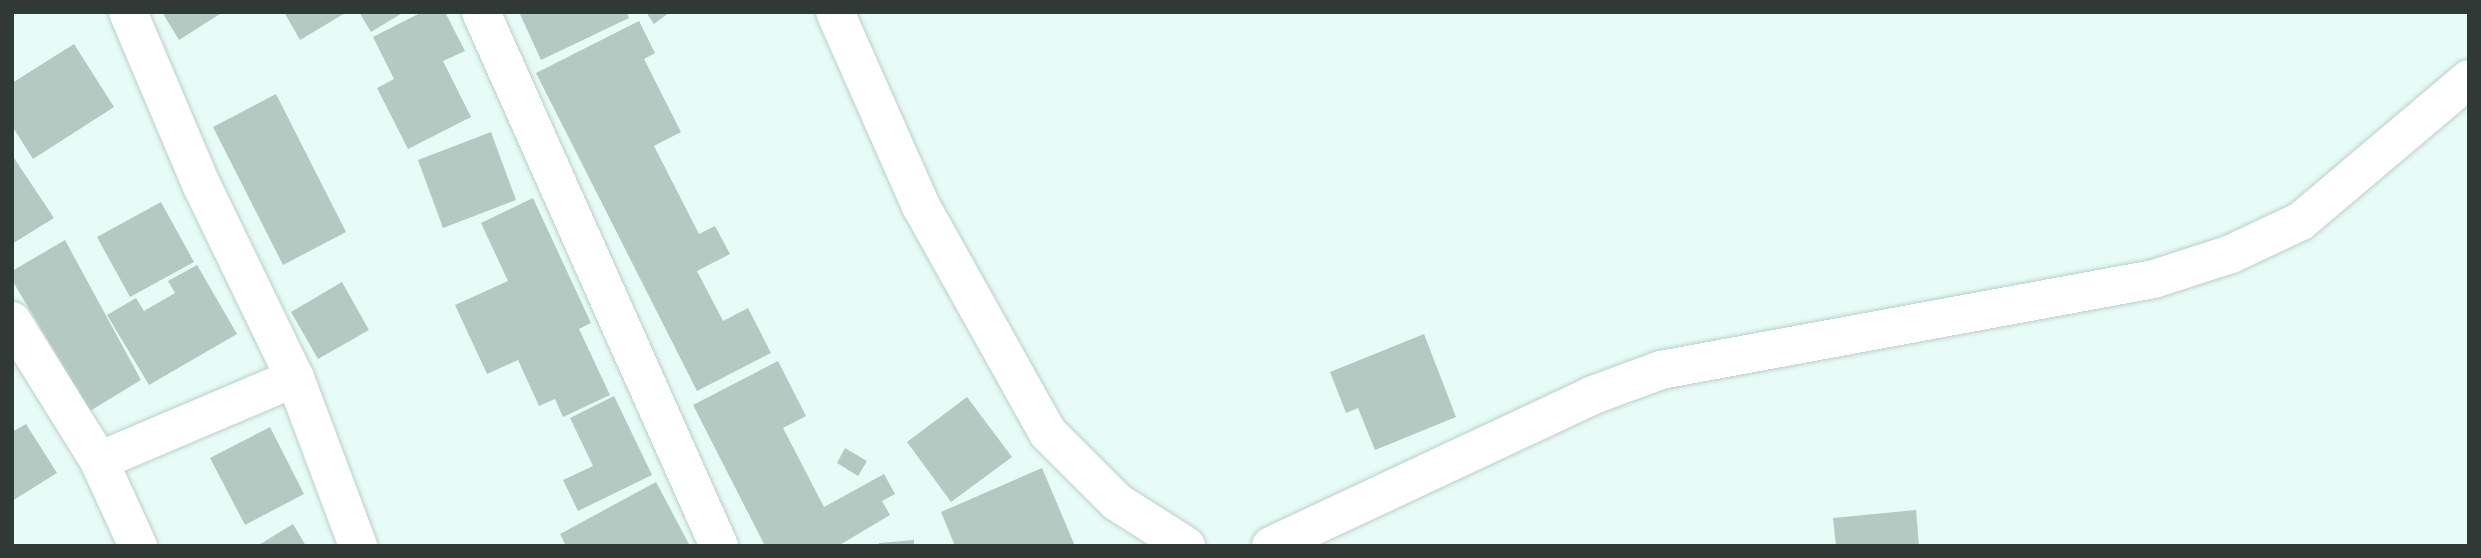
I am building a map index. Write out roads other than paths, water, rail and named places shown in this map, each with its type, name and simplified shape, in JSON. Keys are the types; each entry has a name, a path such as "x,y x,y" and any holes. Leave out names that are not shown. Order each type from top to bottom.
{"street":[{"path":"128,12 202,186 295,378 358,546"},
{"path":"481,12 719,546"},
{"path":"835,12 921,206 1048,433 1117,502 1186,546"},
{"path":"1271,546 1593,395 1661,370 2154,279 2231,254 2301,221 2469,79"},
{"path":"12,321 99,461 138,546"},
{"path":"99,461 295,378"}]}
